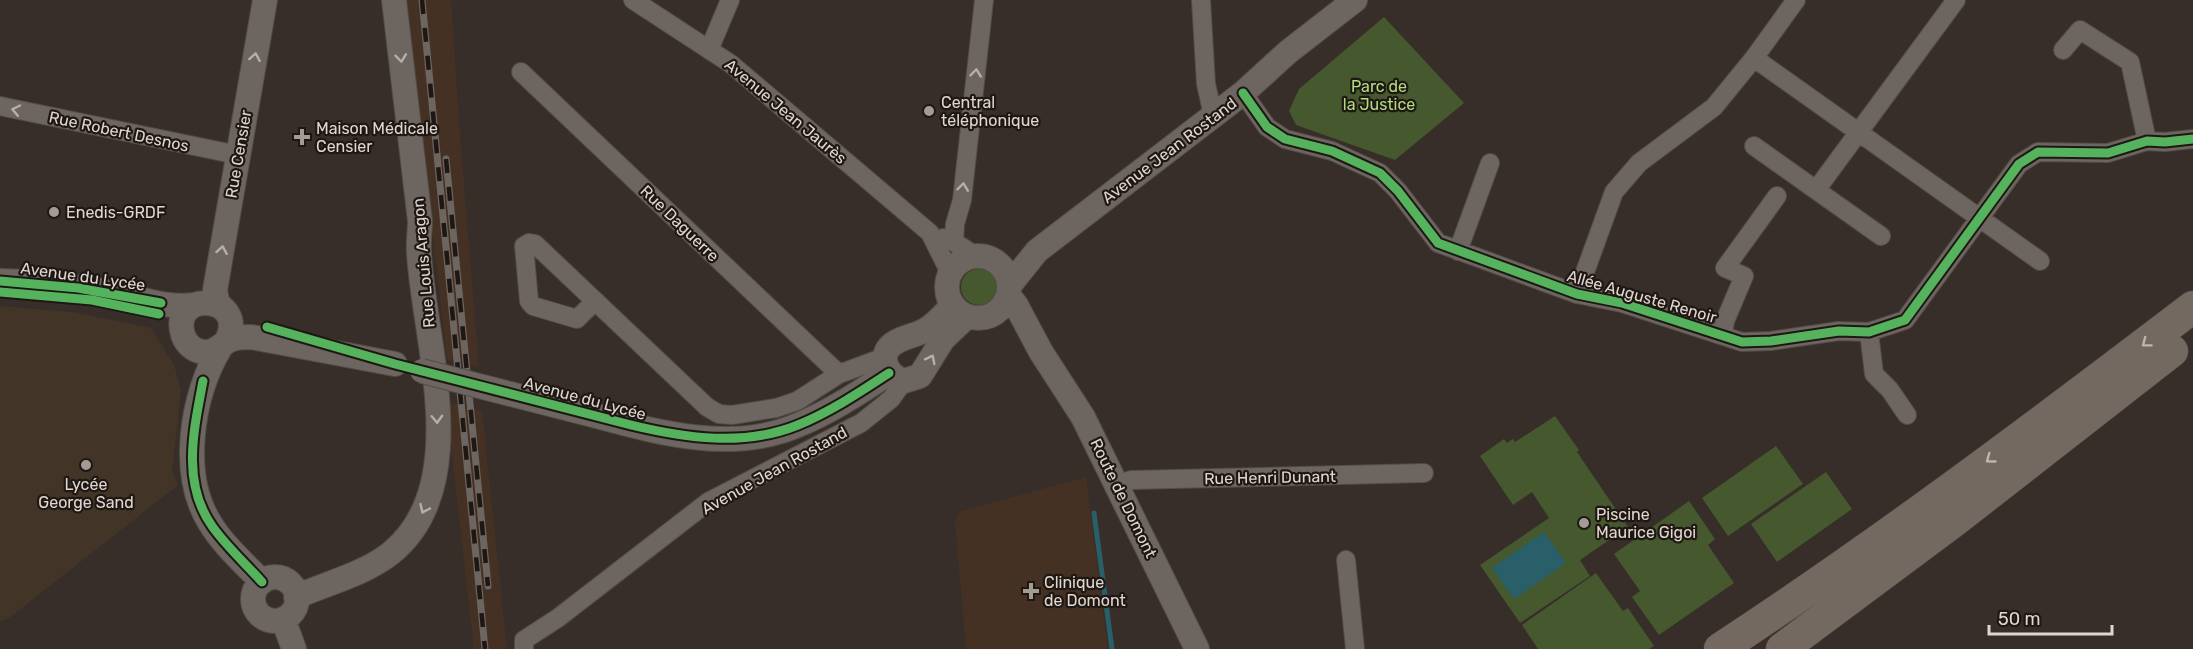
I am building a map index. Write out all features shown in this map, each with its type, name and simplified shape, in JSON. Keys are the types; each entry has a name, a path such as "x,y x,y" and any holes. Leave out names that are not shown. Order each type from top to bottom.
{"highway":[{"path":"1720,649 1915,514 2193,307"},
{"path":"1782,649 1954,521 2193,334"},
{"path":"1757,649 1962,507 2125,387"},
{"path":"1698,649 1915,514"}],"main road":[{"name":"Rue Censier","path":"223,309 217,301 215,290 265,0"},
{"name":"Rue Louis Aragon","path":"296,597 382,559 403,543 424,510 433,481 438,432 436,386 418,252 420,221 394,0"},
{"name":"Avenue Jean Rostand","path":"1009,290 1037,251 1243,93 1288,52 1355,0"},
{"name":"Avenue Jean Rostand","path":"999,264 1037,251"},
{"path":"976,256 986,257 999,264 1007,276 1009,290 1001,308 991,316 979,319 959,311 946,288 950,273 958,263 976,256"},
{"name":"Avenue du Lycée","path":"0,281 102,291 173,306 195,304"},
{"name":"Route de Domont","path":"1009,290 1041,352 1083,417 1197,649"},
{"name":"Avenue du Lycée","path":"0,292 83,299 148,310 166,317 187,341"},
{"path":"203,381 198,362 182,328 183,318 189,309 195,304 208,302 223,309 231,327 203,381 192,456 193,477 199,499 210,524 262,582"},
{"name":"Avenue du Lycée","path":"223,309 252,323 395,364 666,434 702,438 735,438 768,434 798,425 893,370 920,376 959,311"},
{"name":"Avenue du Lycée","path":"893,370 896,342 924,331 959,311"},
{"name":"Route de Domont","path":"991,316 1011,325 1041,352"},
{"name":"Avenue du Lycée","path":"223,345 240,338 251,337 395,364"},
{"path":"187,341 205,352 223,345"},
{"path":"274,577 291,585 296,597 293,610 283,619 270,621 259,615 253,603 254,591 262,582 274,577"},
{"path":"283,619 294,649"}],"street":[{"name":"Avenue Jean Jaurès","path":"633,0 731,64 930,233 954,242 976,256"},
{"path":"709,50 730,0"},
{"path":"954,242 955,224 962,200 984,0"},
{"path":"1201,0 1206,84 1213,116"},
{"path":"1577,294 1614,192 1639,163 1714,107 1754,58 1796,0"},
{"path":"1816,190 1956,0"},
{"path":"2063,50 2080,30 2130,62 2147,141"},
{"path":"1754,58 2040,261"},
{"name":"Rue Daguerre","path":"522,72 839,374"},
{"name":"Allée Auguste Renoir","path":"1243,93 1268,127 1285,139 1332,151 1380,172 1398,191 1438,243 1577,294 1622,303 1742,342 1771,341 1839,331 1869,332 1905,320 2019,165 2038,152 2109,153 2147,141 2193,139"},
{"name":"Rue Robert Desnos","path":"0,106 238,155"},
{"path":"1754,146 1881,236"},
{"path":"1458,251 1490,163"},
{"path":"1723,334 1725,321 1743,276 1725,268 1777,196"},
{"name":"Avenue Jean Jaurès","path":"930,233 950,273"},
{"path":"595,301 577,319 533,306 529,301 524,246 529,243 535,244 707,406 719,414 748,414 776,408 797,401 839,374 893,370"},
{"path":"1869,332 1874,374 1890,390 1907,415"},
{"name":"Avenue Jean Rostand","path":"524,645 708,502 861,423 891,399 893,370"},
{"name":"Rue Henri Dunant","path":"1118,485 1131,480 1424,473"},
{"path":"1346,560 1356,649"}],"shaded area":[{"path":"406,0 451,0 479,367 447,360"},
{"name":"Lycée George Sand","path":"0,306 71,312 151,328 174,365 181,390 172,471 178,485 9,618 0,621"},
{"path":"446,402 482,410 507,649 474,649"},
{"name":"Clinique de Domont","path":"1086,477 1108,649 966,649 955,522 959,512"}],"green space":[{"name":"Parc de la Justice","path":"1384,17 1464,103 1395,160 1296,125 1289,111 1299,89"},
{"path":"979,269 992,274 997,287 992,300 979,305 966,300 961,287 966,274"},
{"name":"Piscine Maurice Gigoi","path":"1555,416 1628,527 1580,560 1590,576 1520,623 1480,565 1549,518 1532,492 1513,505 1480,456 1504,439 1507,443 1513,439 1515,442"},
{"path":"1776,446 1803,484 1728,536 1702,498"},
{"path":"1826,472 1852,509 1777,562 1751,524"},
{"path":"1689,501 1715,539 1708,545 1734,583 1659,635 1632,597 1640,591 1614,554"},
{"path":"1596,573 1623,611 1628,608 1654,646 1649,649 1538,649 1522,625"}],"water":[{"path":"1544,532 1566,563 1514,599 1492,568"}],"waterway":[{"path":"1094,513 1112,649"}],"railway":[{"path":"422,0 485,649"},
{"path":"446,159 488,586"}],"cycle path":[{"path":"1243,93 1267,127 1285,139 1332,151 1380,173 1398,191 1438,243 1577,294 1622,303 1742,342 1771,341 1839,331 1869,332 1905,320 2019,164 2038,152 2108,153 2147,141 2193,139"},
{"path":"0,281 78,288 161,303"},
{"path":"0,292 92,300 159,314"},
{"path":"267,327 395,364 631,425 693,437 736,438 778,432 833,408 889,373"},
{"path":"203,381 192,455 196,492 202,509 212,526 262,582"}],"place":[{"name":"Central téléphonique","path":"929,111"},
{"name":"Maison Médicale Censier","path":"302,137"},
{"name":"Enedis-GRDF","path":"54,212"},
{"name":"Lycée George Sand","path":"86,465"},
{"name":"Piscine Maurice Gigoi","path":"1584,523"},
{"name":"Clinique de Domont","path":"1031,591"}]}
